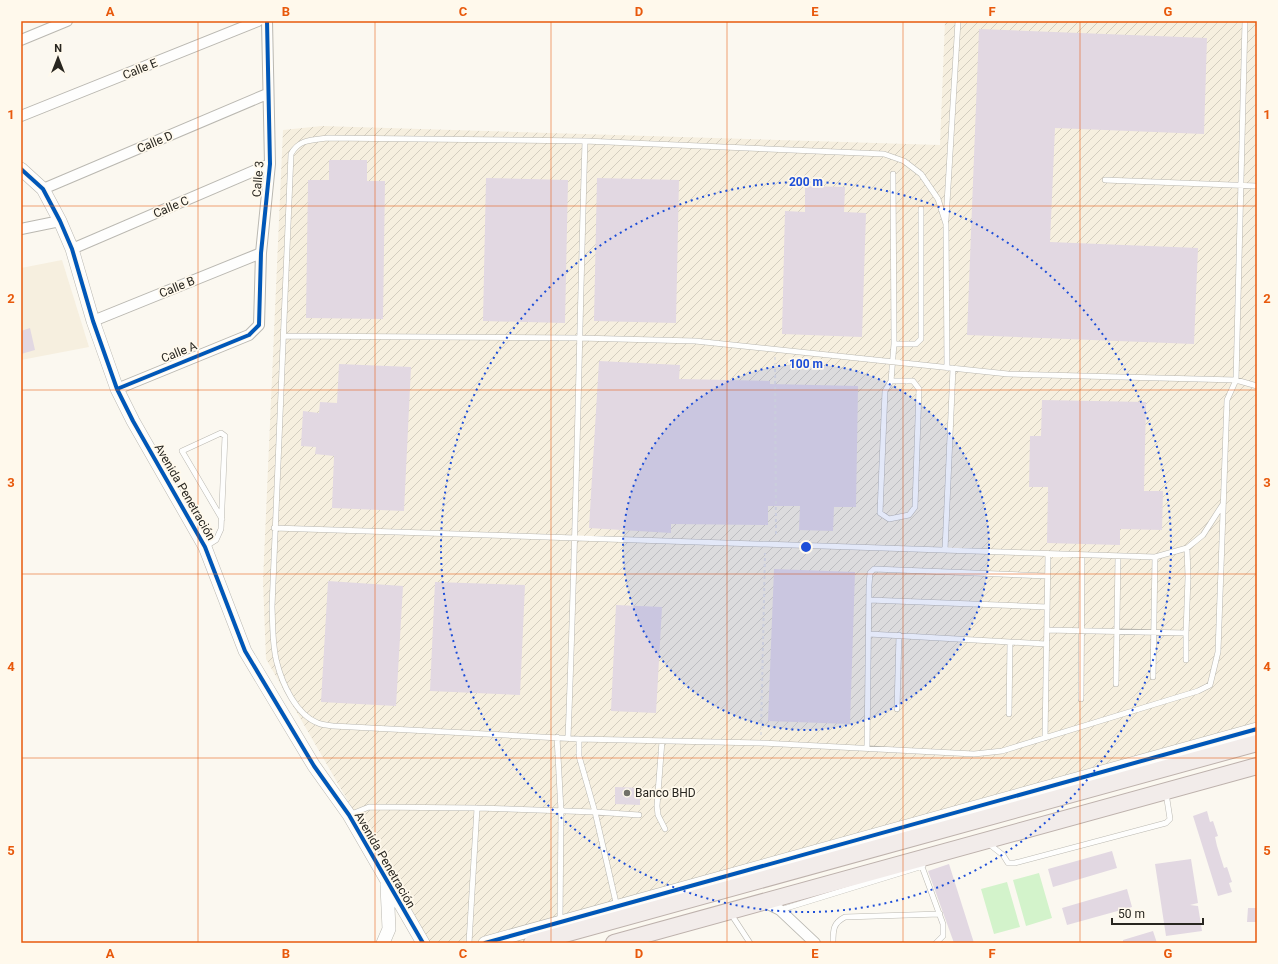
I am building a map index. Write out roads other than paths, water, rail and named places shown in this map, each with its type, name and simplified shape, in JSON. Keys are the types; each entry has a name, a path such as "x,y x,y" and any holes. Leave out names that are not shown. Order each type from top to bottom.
{"main road":[{"path":"532,943 1257,743"},
{"path":"614,943 763,902 921,863 986,842 1257,766"}],"street":[{"path":"21,40 67,21"},
{"name":"Calle E","path":"21,116 258,21"},
{"name":"Calle 3","path":"249,335 259,325 261,253 270,164 266,21"},
{"name":"Calle D","path":"43,189 267,94"},
{"name":"Calle C","path":"72,249 270,164"},
{"name":"Avenida Penetración","path":"21,168 43,189 60,220 72,249 93,321 117,389 133,421 205,547 245,651 314,766 348,815 386,883 423,943"},
{"path":"21,229 60,220"},
{"name":"Calle B","path":"93,321 261,253"},
{"name":"Calle A","path":"117,389 249,335"},
{"path":"485,943 1257,729"},
{"path":"383,943 389,929 386,883"},
{"path":"763,902 780,910 815,943"}],"lane":[{"path":"947,368 946,224 958,21"},
{"path":"946,224 938,199 921,174 904,161 884,154 585,141 328,138 309,140 296,146 291,154 284,336 274,528 272,607 277,662 285,684 297,705 306,716 318,723 333,726 579,739 761,743 974,754 1002,751 1198,691 1210,685 1218,652 1227,400 1236,380 1245,21"},
{"path":"568,738 576,538 579,338 585,141"},
{"path":"892,381 894,344 893,174"},
{"path":"1105,180 1257,186"},
{"path":"894,344 916,344 921,339 921,209"},
{"path":"284,336 579,338 696,341 1008,374 1236,380 1257,386"},
{"path":"945,550 953,368"},
{"path":"892,381 913,382 919,388 915,507 909,515 889,519 880,513 885,391 887,385 892,381"},
{"path":"205,547 220,536 222,519 225,436 221,433 182,451 222,519"},
{"path":"274,528 776,544 1082,556 1155,557 1187,548 1203,534 1223,503"},
{"path":"1186,660 1188,577 1187,548"},
{"path":"1045,738 1048,554"},
{"path":"1081,699 1083,631 1082,556"},
{"path":"1116,684 1118,557"},
{"path":"1153,677 1155,557"},
{"path":"867,748 870,573 874,569 1047,576"},
{"path":"869,600 1046,608"},
{"path":"1046,630 1186,633"},
{"path":"868,634 1046,644"},
{"path":"897,709 899,635"},
{"path":"1009,714 1010,642"},
{"path":"557,737 561,811 560,922"},
{"path":"579,739 579,756 595,812 617,907"},
{"path":"662,741 658,815 665,829"},
{"path":"986,842 1003,855 1008,863 1015,863 1166,823 1170,818 1166,792"},
{"path":"348,815 369,807 477,808 639,815"},
{"path":"470,943 477,808"},
{"path":"780,910 921,863 940,914 944,930 943,936 936,943"},
{"path":"729,911 750,943"},
{"path":"833,943 835,925 838,920 845,917 940,914"}],"place":[{"name":"Banco BHD","path":"627,793"}]}
